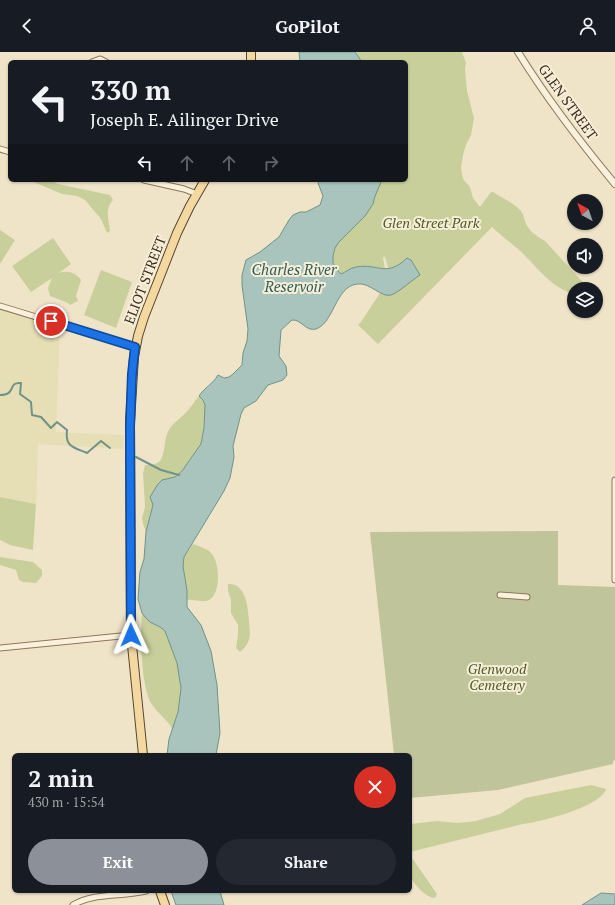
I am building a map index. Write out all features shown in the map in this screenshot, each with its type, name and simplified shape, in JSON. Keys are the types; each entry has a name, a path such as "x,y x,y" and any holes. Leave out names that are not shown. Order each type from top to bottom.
{"main road":[{"name":"ELIOT STREET","path":"143,753 131,635 130,427 132,374 135,347 144,317 181,223 204,182"},
{"path":"161,893 165,905"}],"street":[{"name":"GLEN STREET","path":"518,52 539,86 561,116 615,184"},
{"path":"153,182 184,189 197,194"},
{"path":"0,306 135,347"},
{"path":"615,480 615,580"},
{"path":"500,595 527,597"},
{"path":"0,648 131,635"},
{"path":"74,905 85,899 139,893"}],"shaded area":[{"path":"0,310 60,328 56,432 124,435 123,449 38,444 36,504 0,497"}],"green space":[{"name":"Glen Street Park","path":"355,52 462,52 466,63 465,69 467,91 474,118 471,135 463,155 461,168 463,179 470,187 473,198 480,207 491,192 493,192 517,207 522,213 530,230 545,241 567,265 567,274 575,274 583,282 567,282 567,292 565,291 543,275 525,255 492,227 378,344 358,325 382,290 390,275 384,256 385,269 363,268 351,270 341,274 333,263 333,256 335,248 339,242 365,216 373,204 381,182 408,182 408,60 361,60"},
{"path":"34,182 54,182 110,195 113,200 108,211 110,231 107,233 101,219 85,200 77,196 62,194"},
{"path":"0,230 15,240 0,264"},
{"path":"53,238 71,264 59,273 71,272 77,275 81,280 76,296 78,301 70,305 50,296 48,288 52,278 31,292 12,266"},
{"path":"101,270 132,282 116,328 84,315"},
{"path":"199,396 205,405 204,428 201,444 182,471 175,477 169,479 150,497 153,505 146,532 142,518 145,507 143,473 145,465 155,464 160,461 163,455 166,437 169,430"},
{"path":"0,497 36,504 33,550 10,545 0,540"},
{"name":"Glenwood Cemetery","path":"558,531 558,585 615,587 615,760 613,761 613,764 498,790 412,798 412,753 394,753 370,532"},
{"path":"193,544 210,552 217,565 218,578 216,592 213,597 206,601 187,600 183,566 184,557"},
{"path":"0,557 33,562 42,570 42,576 36,583 23,582 19,580 16,570 0,565"},
{"path":"228,584 239,587 247,603 250,637 243,650 240,652 236,648 238,625 231,613 231,600 228,591"},
{"path":"142,613 150,622 165,631 177,663 181,688 178,712 173,730 153,707 145,684 142,659"},
{"path":"591,785 606,789 602,796 593,802 555,817 412,852 412,824 437,821 458,823 476,821 500,814 525,798"},
{"path":"412,858 437,894 435,898 427,896 412,880"}],"water":[{"path":"299,52 355,52 361,60 300,60"},
{"name":"Charles River Reservoir","path":"381,182 373,204 365,216 335,248 333,263 341,274 352,268 364,266 388,269 400,264 407,258 411,260 420,275 391,295 383,294 366,285 357,284 344,291 327,320 316,329 309,329 298,321 292,320 281,330 279,356 286,366 287,375 283,380 268,385 256,401 244,408 241,414 233,446 234,457 230,478 224,491 184,557 183,566 187,591 187,607 201,625 211,651 217,685 220,733 216,753 167,753 169,739 178,712 181,688 177,663 165,631 146,618 142,613 138,599 140,572 144,559 146,532 153,505 150,497 162,480 175,477 182,471 201,444 204,428 205,405 199,396 218,375 224,378 229,377 242,365 248,329 242,285 242,275 246,260 260,252 279,237 293,215 300,212 306,212 320,205 323,196 318,183"},
{"path":"172,893 221,893 224,905 176,905"},
{"path":"601,893 615,894 615,905 582,905"}],"waterway":[{"path":"0,395 8,393 14,384 21,383 20,394 31,402 32,415 41,417 51,428 57,422 67,430 67,440 71,446 87,453 101,441 110,448"},
{"path":"136,457 161,470 179,475"}],"route":[{"path":"51,321 135,347 132,374 130,427 131,635"}]}
